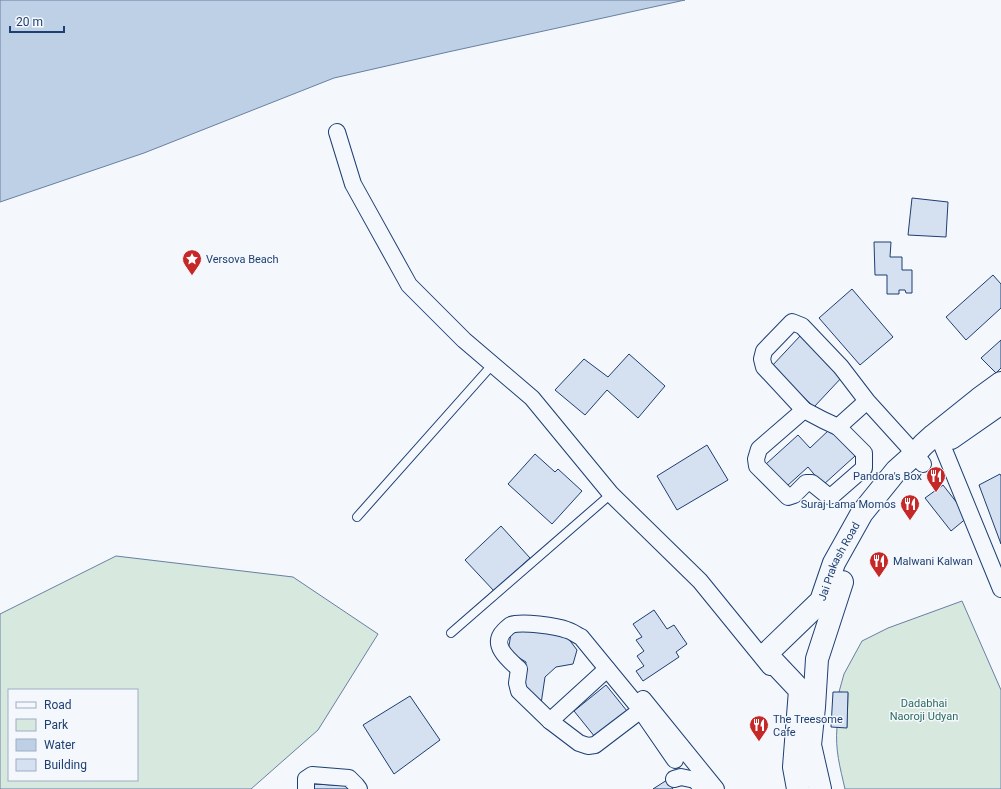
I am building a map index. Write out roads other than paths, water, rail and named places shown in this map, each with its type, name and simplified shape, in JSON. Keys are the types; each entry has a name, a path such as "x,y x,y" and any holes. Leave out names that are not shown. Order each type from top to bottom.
{"main road":[{"name":"Jai Prakash Road","path":"938,440 979,399 1001,383"},
{"name":"Jai Prakash Road","path":"798,789 794,767 807,693 845,572 875,520 910,477 919,459 923,445 938,440 1001,403"},
{"name":"Jai Prakash Road","path":"820,789 810,745 807,693 766,654 821,601 834,563 862,513 896,471 919,459"}],"street":[{"path":"337,132 353,184 409,285 464,340 532,398 612,494 700,581 778,677 807,693"},
{"path":"804,410 759,449 756,459 757,466 788,497 794,495 806,483 812,483 828,496 833,495 864,468 864,453 838,427 804,410 764,367 762,359 764,351 792,322 802,326 841,366 868,401 919,459"},
{"path":"838,427 868,401"},
{"path":"938,440 1001,589"},
{"path":"675,760 638,707 580,637 568,630 552,626 522,624 510,625 500,635 499,643 505,656 519,669 517,683 519,691 550,721 580,742 588,746 595,745 638,707 643,699 716,789"},
{"path":"550,721 607,669"},
{"path":"306,789 306,780 312,775 349,778 359,789"},
{"path":"674,780 681,776 695,780 703,789"}],"lane":[{"path":"357,517 493,364"},
{"path":"451,633 612,494"}],"water":[{"path":"0,0 685,0 334,78 144,153 0,202"}],"place":[{"name":"Versova Beach","path":"192,276"},
{"name":"Pandora's Box","path":"936,493"},
{"name":"Suraj Lama Momos","path":"910,521"},
{"name":"Malwani Kalwan","path":"879,578"},
{"name":"The Treesome Cafe","path":"759,742"}],"park label":[{"name":"Dadabhai Naoroji Udyan","path":"924,709"}]}
